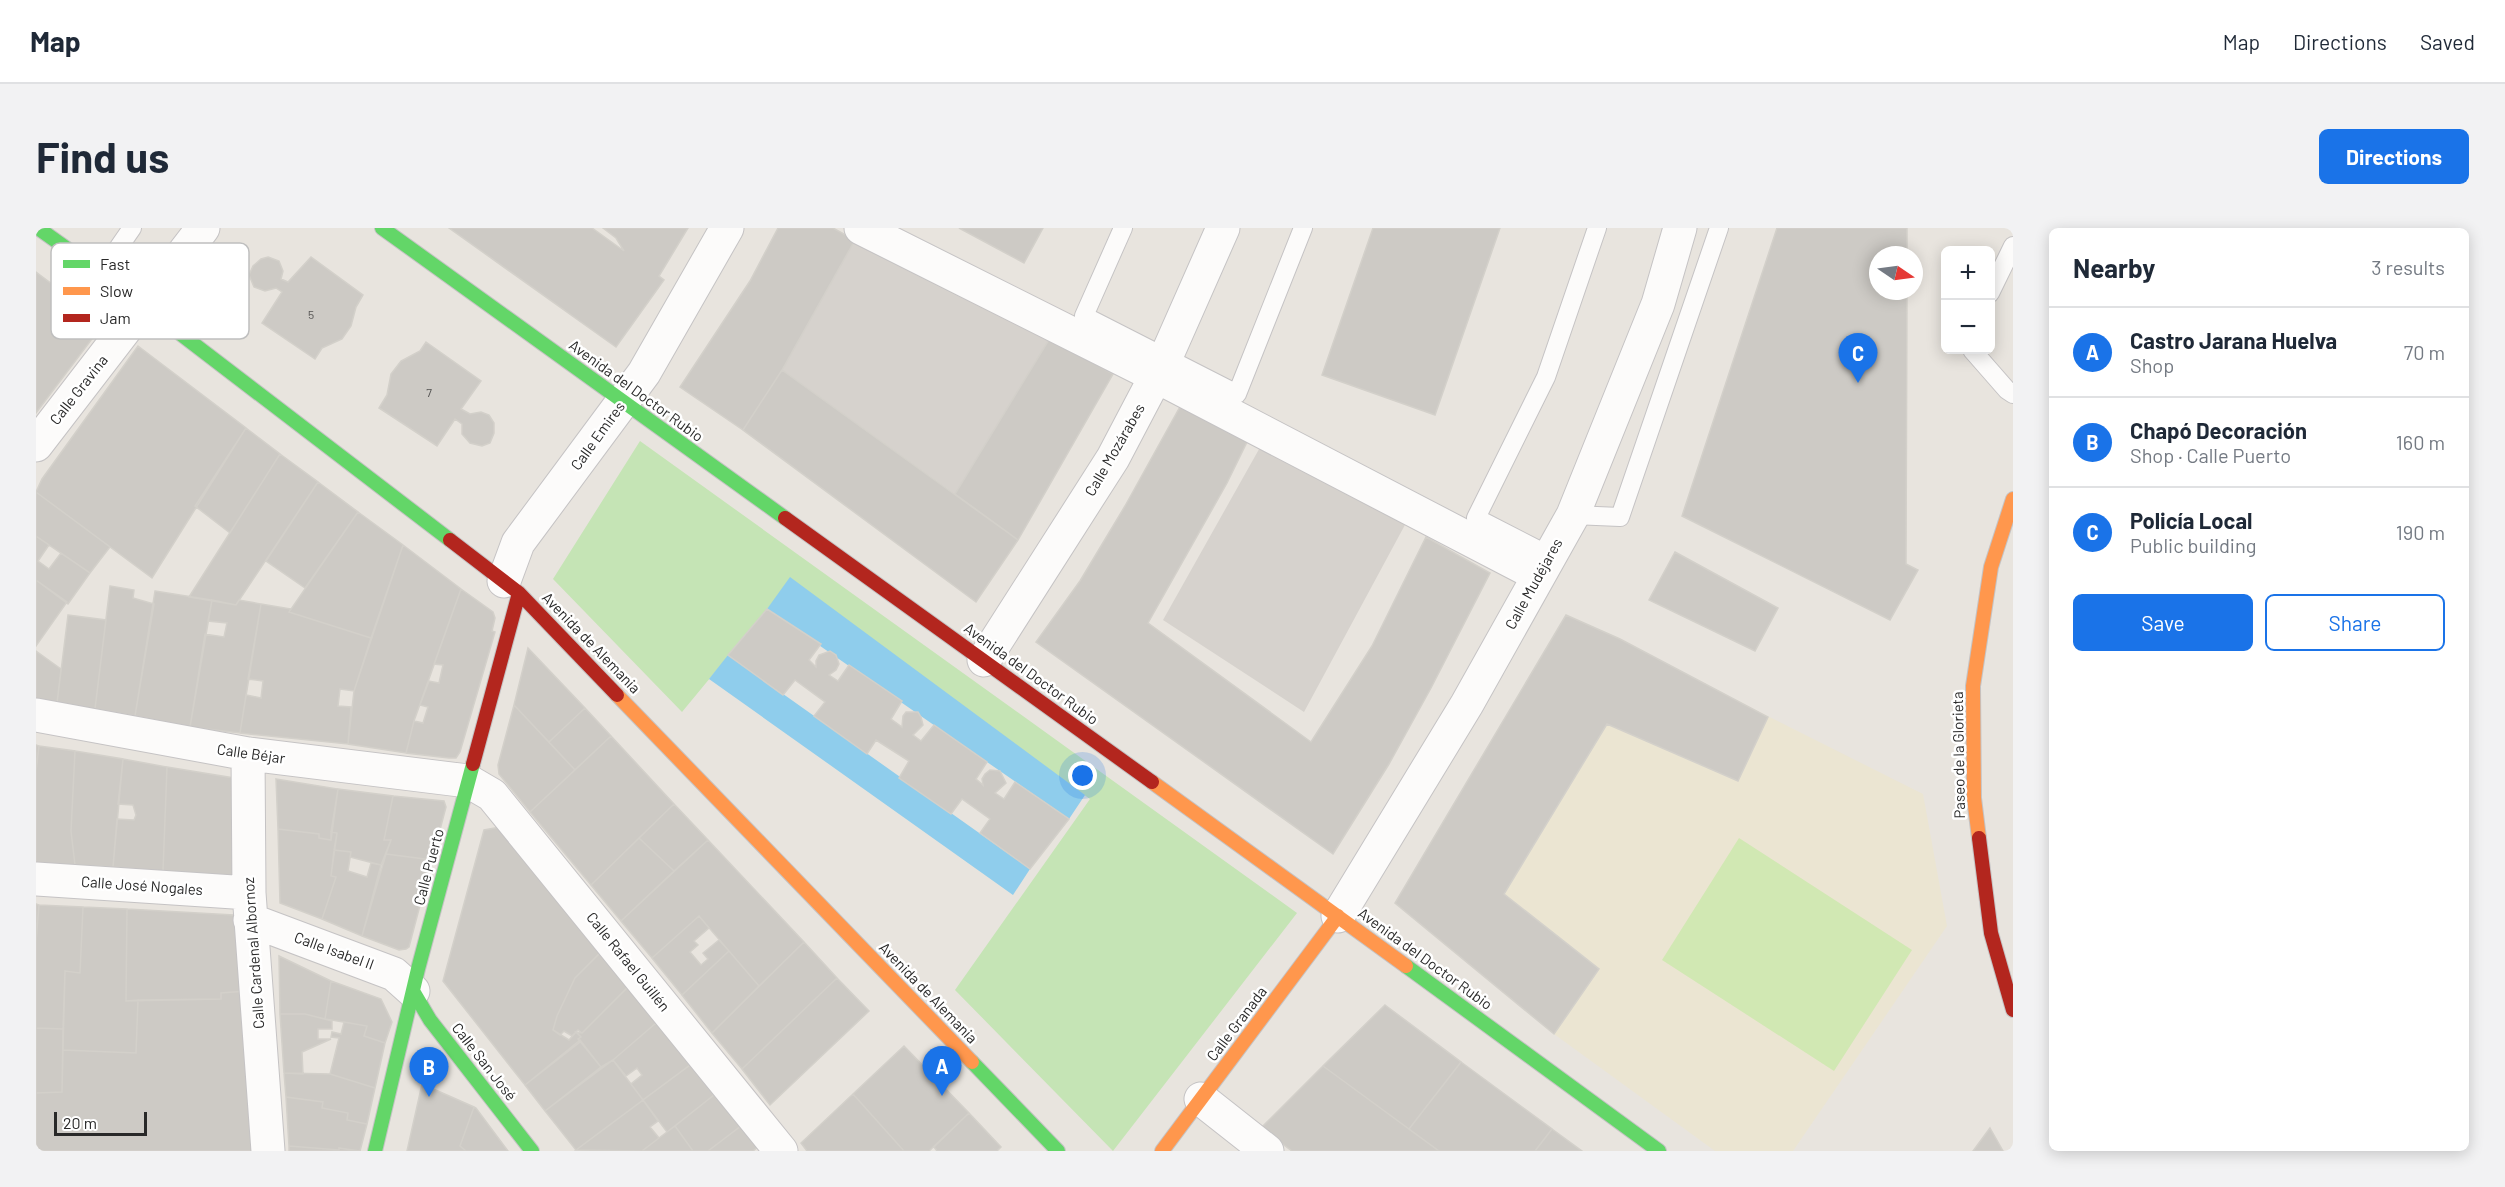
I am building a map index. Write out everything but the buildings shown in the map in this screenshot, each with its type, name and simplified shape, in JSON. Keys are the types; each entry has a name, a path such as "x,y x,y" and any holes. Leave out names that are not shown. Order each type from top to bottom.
{"main road":[{"name":"Avenida de Alemania","path":"38,228 59,243"},
{"name":"Avenida del Doctor Rubio","path":"382,228 984,660 1659,1151"},
{"name":"Avenida de Alemania","path":"187,339 512,587 1058,1151"},
{"name":"Paseo de la Glorieta","path":"2013,499 1991,567 1973,686 1974,798 1991,933 2013,1010"},
{"name":"Calle Puerto","path":"375,1151 413,991 468,781 512,587"},
{"name":"Calle Granada","path":"1162,1151 1338,916"},
{"name":"Calle San José","path":"413,991 430,1020 532,1151"}],"street":[{"name":"Calle Gravina","path":"192,243 203,228"},
{"name":"Calle Emires","path":"512,587 518,543 644,373 727,228"},
{"path":"861,228 1161,367 1543,565"},
{"name":"Calle Mozárabes","path":"984,660 1113,458 1161,367 1223,228"},
{"name":"Calle Mudéjares","path":"1338,916 1467,704 1573,515 1658,304 1680,228"},
{"name":"Calle Gravina","path":"36,444 118,339"},
{"name":"Calle Béjar","path":"36,715 248,754 468,781"},
{"name":"Calle Cardenal Albornoz","path":"248,754 249,907 268,1151"},
{"name":"Calle Rafael Guillén","path":"468,781 492,795 781,1151"},
{"name":"Calle José Nogales","path":"36,879 249,907"},
{"name":"Calle Isabel II","path":"249,907 394,974 413,991"},
{"path":"1201,1099 1267,1151"}],"lane":[{"path":"122,243 132,228"},
{"path":"1123,228 1084,316 1161,367 1237,393 1303,228"},
{"path":"1543,565 1476,518 1546,377 1597,228"},
{"path":"1573,515 1620,518 1719,228"},
{"path":"1995,283 2013,246"},
{"path":"1976,354 2013,394"}],"shaded area":[{"path":"861,228 1057,327 955,494 782,370"},
{"path":"1267,435 1413,510 1304,712 1163,620"},
{"path":"1566,615 1923,794 1947,926 1793,1151 1715,1151 1554,1034 1395,903"}],"green space":[{"path":"640,441 1297,913 1113,1151 955,990 1090,799 787,585 682,712 553,579"},
{"path":"1739,838 1912,950 1834,1071 1662,960"}],"water":[{"path":"790,577 1085,795 1069,819 767,609"},
{"path":"728,655 1030,869 1013,895 709,679"}],"traffic: fast":[{"path":"38,228 59,243"},
{"path":"382,228 785,518"},
{"path":"187,339 450,540"},
{"path":"375,1151 418,969 473,764"},
{"path":"1406,966 1659,1151"},
{"path":"413,991 430,1020 532,1151"},
{"path":"972,1062 1058,1151"}],"traffic: slow":[{"path":"1979,838 1974,798 1973,686 1991,567 2013,499"},
{"path":"617,695 972,1062"},
{"path":"1152,782 1406,966"},
{"path":"1162,1151 1338,916"}],"traffic: jam":[{"path":"785,518 1152,782"},
{"path":"450,540 519,593 617,695"},
{"path":"473,764 519,593"},
{"path":"1979,838 1991,933 2013,1010"}],"place":[{"name":"Policía Local","path":"1858,383"},
{"name":"Castro Jarana Huelva","path":"942,1096"},
{"name":"Chapó Decoración","path":"429,1097"}]}
